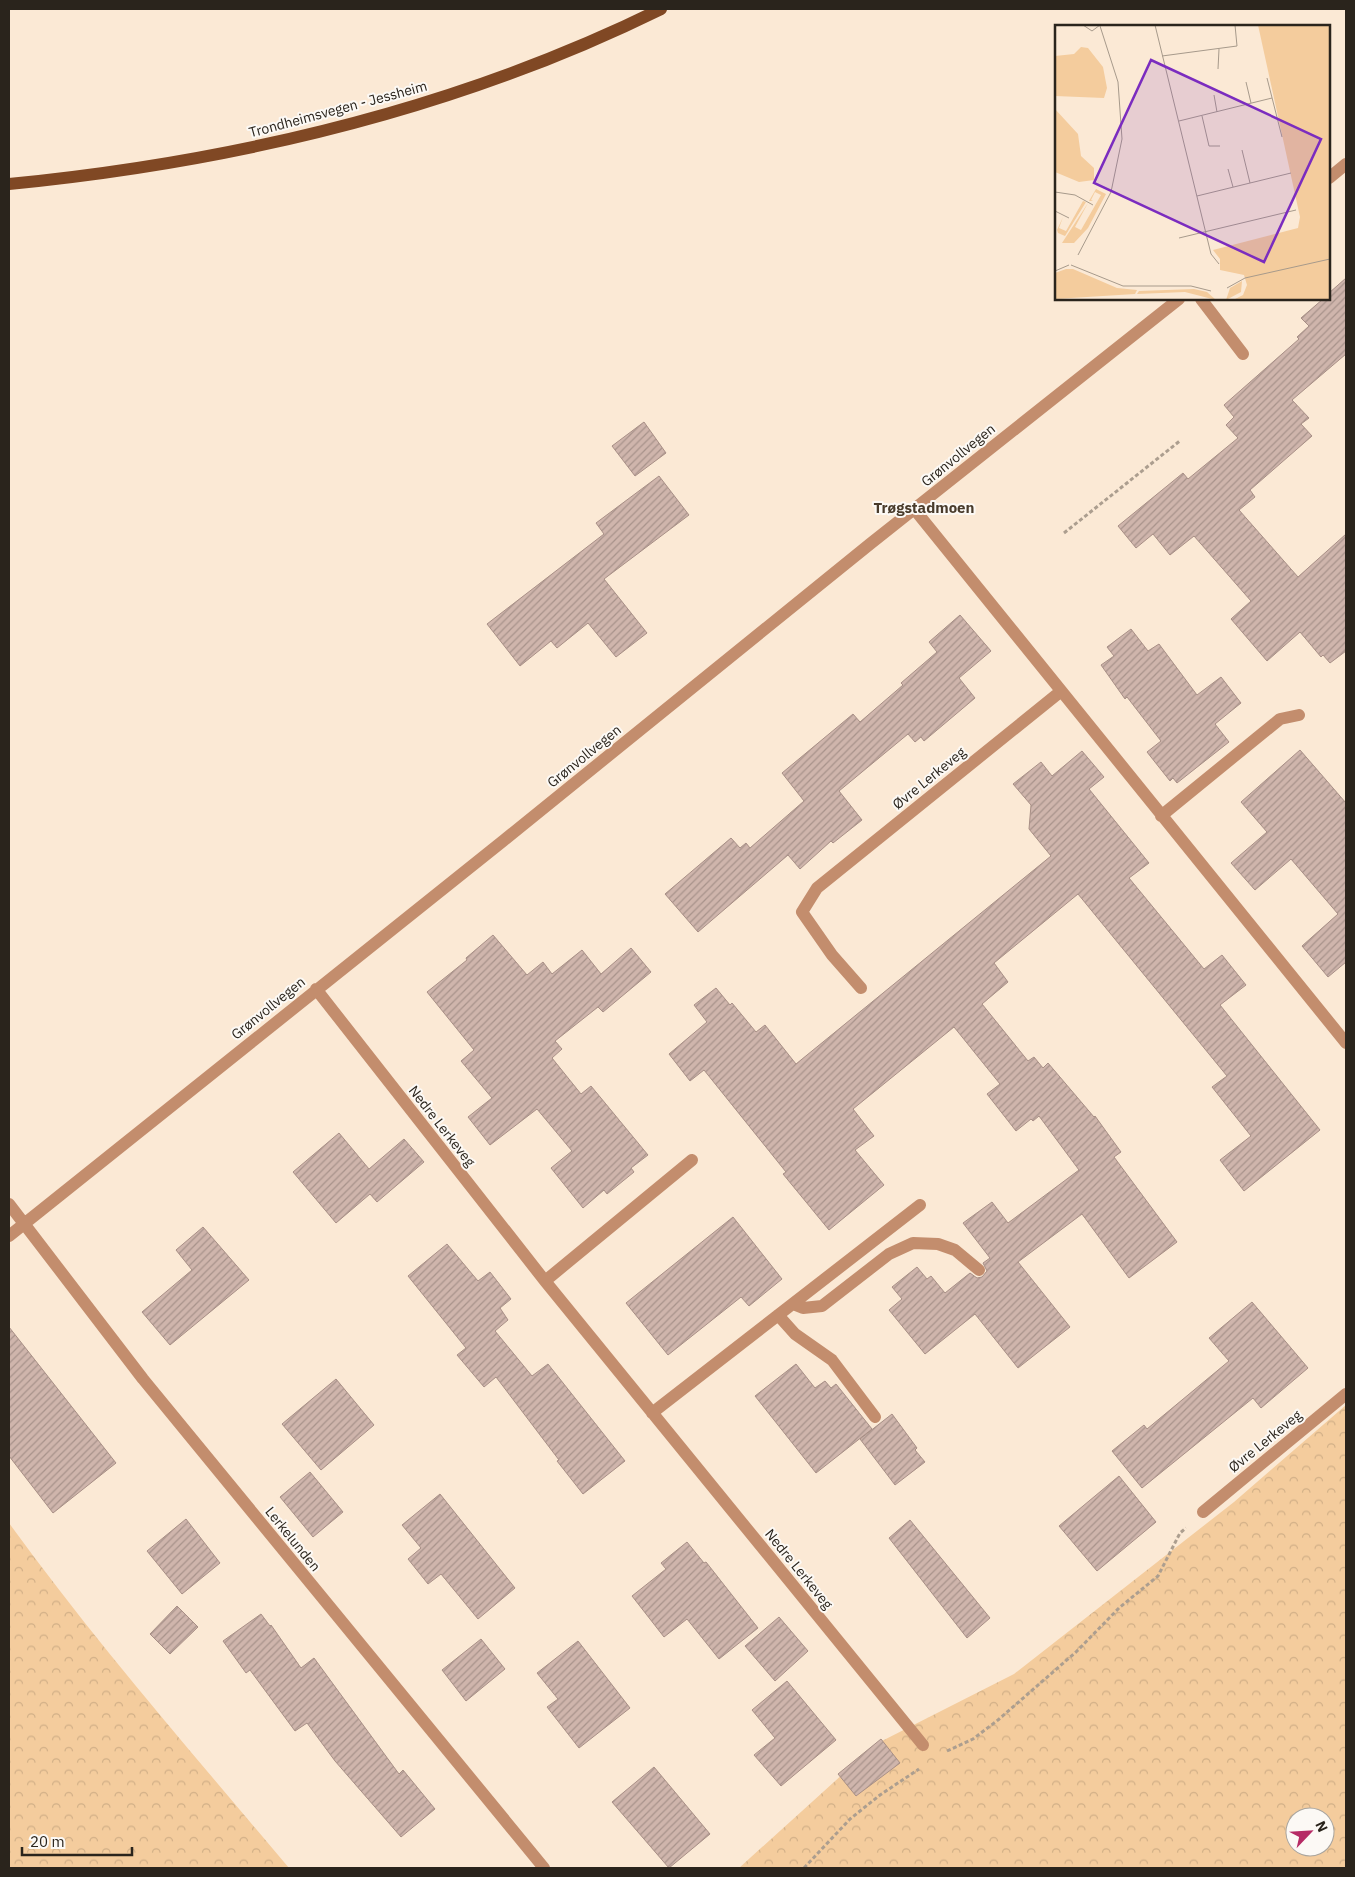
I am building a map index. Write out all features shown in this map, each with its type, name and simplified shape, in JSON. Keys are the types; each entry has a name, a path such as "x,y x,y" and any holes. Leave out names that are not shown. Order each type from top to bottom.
{"main road":[{"name":"Trondheimsvegen - Jessheim","path":"9,184 75,178 162,165 248,149 322,131 440,97 513,72 661,9"}],"street":[{"path":"1330,177 1346,164"},
{"name":"Grønvollvegen","path":"9,1236 1177,300"},
{"path":"1202,300 1243,354"},
{"path":"915,510 1060,692 1346,1043"},
{"name":"Øvre Lerkeveg","path":"861,988 832,955 802,912 817,888 1060,692"},
{"path":"1161,816 1280,719 1299,715"},
{"name":"Nedre Lerkeveg","path":"316,989 545,1281 923,1745"},
{"path":"545,1281 692,1160"},
{"name":"Lerkelunden","path":"9,1204 143,1379 544,1868"},
{"path":"652,1413 920,1206"},
{"path":"793,1304 803,1308 822,1306 889,1254 913,1243 938,1244 955,1250 979,1270"},
{"path":"778,1315 795,1334 832,1360 875,1416"},
{"name":"Øvre Lerkeveg","path":"1203,1512 1346,1394"}],"path":[{"path":"1064,533 1181,440"},
{"path":"944,1753 973,1739 998,1720 1076,1652 1119,1608 1158,1576 1180,1533 1203,1512"},
{"path":"804,1868 850,1819 880,1795 920,1769"}],"green space":[{"path":"1346,1405 1346,1868 739,1868 876,1744 1014,1674 1234,1502"},
{"path":"9,1523 76,1612 289,1868 9,1868"}],"building":[{"path":"1346,278 1346,354 1292,400 1309,418 1301,424 1312,436 1250,490 1255,497 1239,510 1298,577 1346,534 1346,651 1330,663 1323,655 1321,657 1300,632 1267,661 1231,619 1251,601 1194,536 1170,555 1153,534 1136,548 1118,526 1183,473 1188,479 1238,438 1226,425 1234,417 1224,405 1299,339 1297,337 1309,326 1301,318 1322,300 1330,300 1330,292"},
{"path":"644,422 666,453 635,476 612,446"},
{"path":"659,476 689,515 604,579 647,633 616,657 588,623 557,648 551,641 520,666 487,624 604,534 596,523"},
{"path":"960,615 991,651 959,678 975,698 924,741 921,737 915,742 908,734 839,791 862,820 833,843 831,841 800,869 788,855 698,932 665,894 731,838 740,848 746,843 750,848 804,801 782,773 853,714 860,722 903,685 901,683 937,652 929,642"},
{"path":"1131,629 1148,651 1159,644 1197,695 1221,677 1241,703 1215,724 1229,742 1177,783 1173,778 1170,781 1147,752 1161,741 1127,697 1125,699 1101,665 1114,656 1107,647"},
{"path":"1300,750 1346,803 1346,962 1328,977 1302,946 1338,914 1291,859 1255,890 1231,863 1267,832 1241,802"},
{"path":"1082,751 1104,777 1089,789 1149,863 1129,878 1204,969 1222,955 1246,985 1220,1005 1320,1130 1244,1191 1220,1160 1251,1136 1212,1087 1227,1076 1078,894 994,963 1008,982 982,1004 1028,1061 1034,1057 1043,1068 1048,1063 1095,1116 1121,1152 1114,1157 1177,1242 1129,1278 1082,1214 1018,1262 1070,1327 1018,1368 975,1314 925,1354 889,1310 902,1299 892,1287 917,1267 927,1279 931,1276 945,1293 970,1273 977,1278 982,1277 987,1271 983,1263 990,1258 963,1223 992,1202 1008,1223 1079,1170 1039,1116 1033,1121 1031,1119 1016,1131 987,1094 1000,1084 954,1027 853,1109 874,1136 855,1150 884,1185 829,1230 783,1174 786,1172 704,1070 690,1081 669,1054 707,1022 694,1005 716,988 730,1005 732,1003 756,1032 765,1025 796,1064 1051,856 1029,829 1031,805 1013,784 1041,762 1052,776"},
{"path":"493,935 527,975 543,962 552,974 582,950 601,974 631,948 651,972 603,1012 598,1007 555,1041 562,1049 552,1058 581,1094 591,1086 648,1155 631,1168 634,1172 607,1194 604,1190 583,1208 551,1168 572,1151 537,1109 490,1145 468,1117 492,1098 461,1061 474,1050 427,992 467,960 466,958"},
{"path":"339,1133 369,1169 404,1139 424,1162 377,1202 370,1194 336,1223 293,1172"},
{"path":"733,1217 782,1279 749,1306 741,1297 668,1355 626,1303"},
{"path":"203,1227 249,1280 170,1345 142,1312 192,1270 176,1250"},
{"path":"447,1244 478,1281 490,1272 511,1299 500,1308 508,1320 495,1331 532,1376 548,1364 625,1461 583,1494 496,1377 484,1387 457,1355 466,1348 408,1276"},
{"path":"1252,1302 1308,1368 1261,1408 1253,1398 1142,1488 1112,1451 1144,1425 1147,1429 1229,1361 1209,1338"},
{"path":"9,1327 116,1463 53,1513 9,1456"},
{"path":"796,1364 815,1388 825,1381 831,1388 836,1384 872,1429 816,1473 755,1396"},
{"path":"336,1379 374,1425 321,1470 282,1424"},
{"path":"892,1414 925,1462 895,1485 860,1439"},
{"path":"310,1472 343,1512 313,1537 280,1497"},
{"path":"1119,1476 1156,1522 1097,1571 1059,1526"},
{"path":"440,1494 515,1588 478,1619 441,1574 428,1584 408,1559 421,1548 402,1525"},
{"path":"186,1519 220,1563 182,1594 147,1551"},
{"path":"910,1520 990,1618 967,1638 889,1538"},
{"path":"687,1542 704,1563 706,1562 758,1628 719,1659 687,1619 664,1637 632,1596 666,1569 661,1563"},
{"path":"177,1606 198,1627 170,1654 150,1634"},
{"path":"261,1614 301,1668 314,1658 399,1774 403,1770 435,1809 401,1837 335,1761 307,1723 295,1731 250,1670 246,1673 223,1641"},
{"path":"779,1617 808,1651 775,1681 745,1646"},
{"path":"481,1639 505,1669 466,1701 442,1670"},
{"path":"578,1641 630,1708 579,1748 547,1707 558,1699 537,1673"},
{"path":"787,1681 836,1740 781,1786 754,1755 775,1738 752,1710"},
{"path":"881,1739 900,1763 856,1796 838,1774"},
{"path":"654,1767 710,1834 669,1868 612,1802"}],"district":[{"name":"Trøgstadmoen","path":"924,508"}]}
